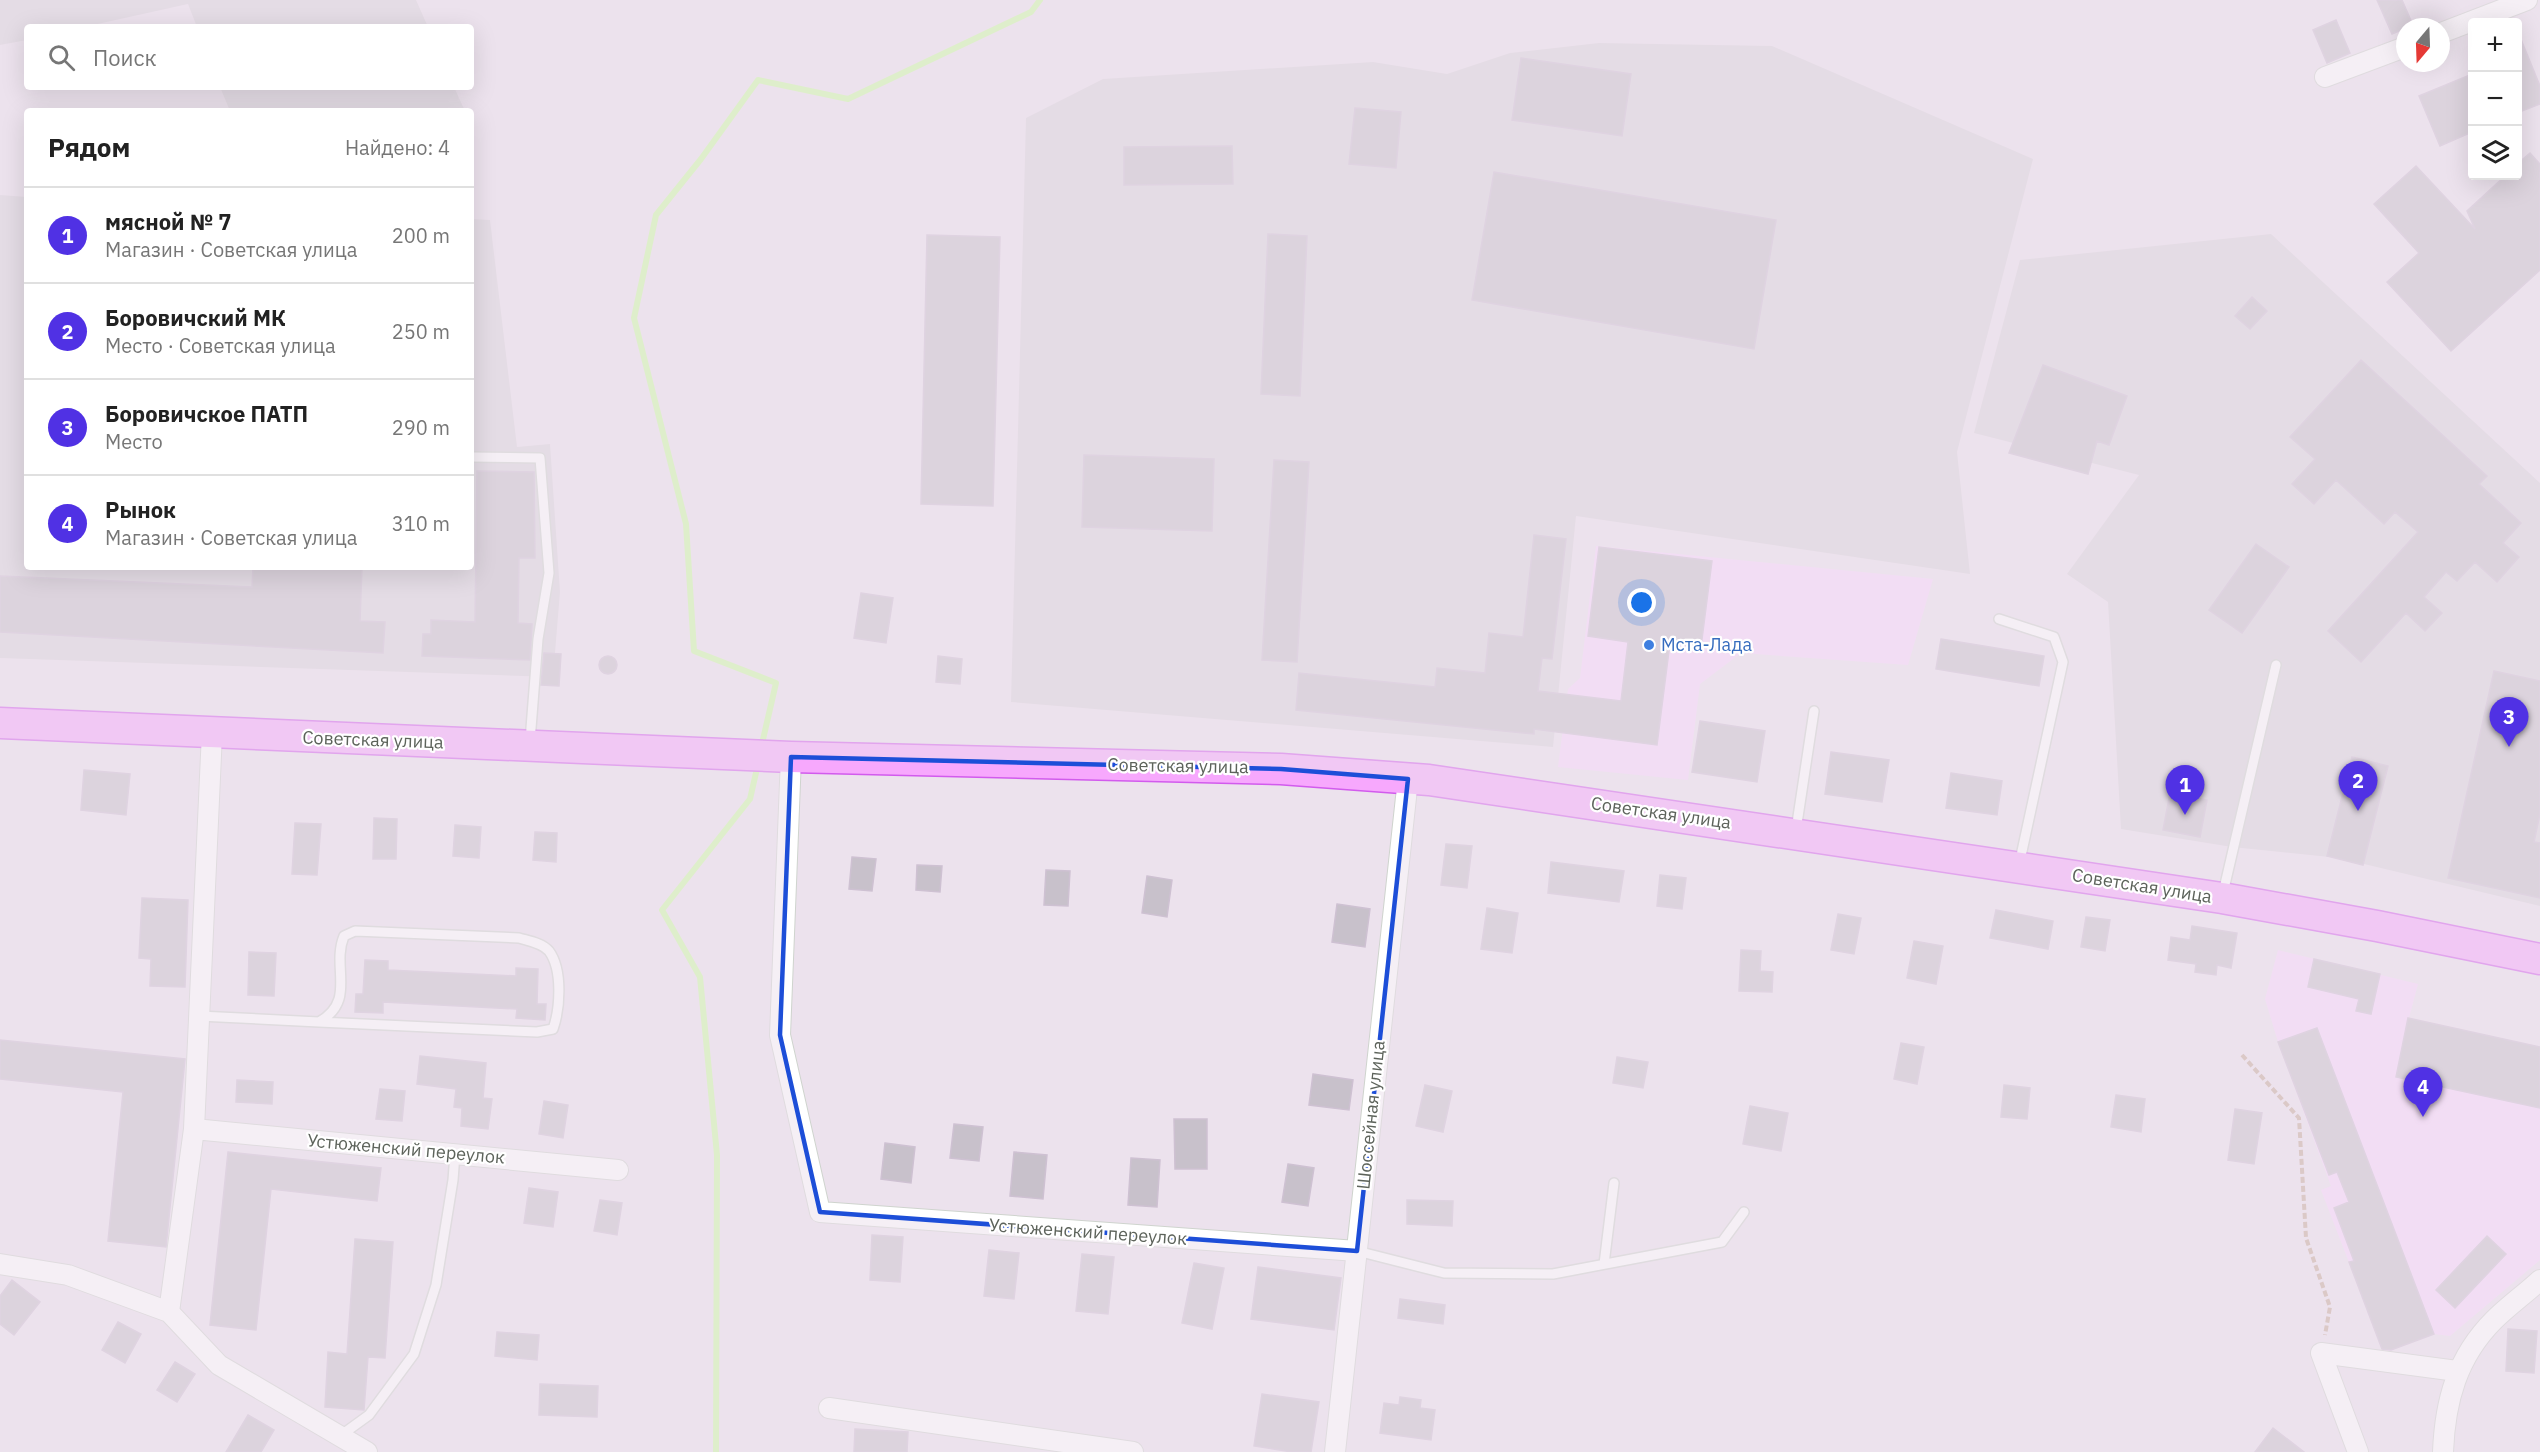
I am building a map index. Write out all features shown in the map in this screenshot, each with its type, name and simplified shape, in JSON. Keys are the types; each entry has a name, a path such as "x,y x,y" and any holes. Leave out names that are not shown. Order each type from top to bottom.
{"main road":[{"name":"Советская улица","path":"0,723 770,756 1281,769 1408,779 1796,833 2222,898 2540,958"}],"street":[{"path":"2450,30 2527,0"},
{"path":"2325,77 2396,50"},
{"path":"169,1312 194,1129 212,733"},
{"name":"Устюженский переулок","path":"770,756 780,1035 819,1212 1357,1251"},
{"name":"Шоссейная улица","path":"1335,1452 1408,779"},
{"name":"Устюженский переулок","path":"194,1129 618,1170"},
{"path":"0,1264 68,1275 169,1312 219,1365 367,1452"},
{"path":"2443,1452 2444,1427 2457,1371 2493,1321 2536,1288"},
{"path":"2358,1452 2321,1353 2457,1371"},
{"path":"829,1408 1133,1452"}],"lane":[{"path":"474,457 540,458 549,573 538,639 529,746"},
{"path":"1999,619 2054,637 2062,662 2018,867"},
{"path":"2222,898 2276,665"},
{"path":"1796,833 1814,711"},
{"path":"199,1016 319,1022 537,1032 553,1029 558,1015 557,971 548,951 537,943 519,938 355,931 344,936 340,945 340,998 332,1014 319,1022"},
{"path":"340,1436 369,1415 414,1354 436,1285 455,1154"},
{"path":"1604,1264 1614,1184"},
{"path":"1357,1251 1444,1273 1553,1274 1722,1242 1744,1212"}],"path":[{"path":"2242,1055 2299,1118 2306,1238 2330,1307 2321,1353"}],"highlighted area":[{"path":"791,757 1281,769 1408,779 1357,1251 820,1212 780,1035"}],"shaded area":[{"path":"0,0 416,0 427,24 196,24 188,4 98,24 24,24 24,41 0,45"},
{"path":"1599,43 1772,46 2033,159 1957,452 1970,574 1576,516 1553,747 1011,702 1026,118 1103,79 1373,62 1447,74 1510,53"},
{"path":"221,90 455,90 464,108 229,108"},
{"path":"0,195 24,197 24,570 474,570 474,219 490,220 517,447 550,444 560,592 553,677 0,658"},
{"path":"2271,234 2540,483 2540,906 2339,858 2232,847 2121,829 2108,602 2067,574 2139,475 1974,433 2020,260"},
{"path":"1596,546 1933,579 1908,665 1741,653 1700,684 1688,780 1558,767 1568,689 1580,678"},
{"path":"2278,950 2418,984 2409,1018 2540,1047 2540,1260 2450,1336 2434,1334 2384,1353 2321,1190 2331,1186 2278,1042 2265,999"}],"building":[{"path":"2377,0 2402,0 2410,18 2396,18 2396,32 2392,34"},
{"path":"2336,20 2350,53 2327,63 2313,30"},
{"path":"2522,42 2540,86 2540,104 2522,111"},
{"path":"1521,58 1631,74 1622,136 1512,120"},
{"path":"2468,76 2468,134 2440,146 2419,96"},
{"path":"1355,108 1401,112 1396,168 1349,164"},
{"path":"1232,146 1233,184 1124,185 1124,147"},
{"path":"2530,153 2540,164 2540,270 2451,351 2387,282 2419,253 2374,204 2416,166 2475,229 2467,211 2501,180 2522,180 2522,160"},
{"path":"1494,172 1776,220 1754,349 1472,300"},
{"path":"1268,234 1307,236 1300,396 1261,394"},
{"path":"927,235 1000,237 993,506 921,504"},
{"path":"2252,297 2267,311 2250,329 2235,316"},
{"path":"2361,360 2487,476 2479,484 2521,523 2503,543 2519,557 2497,582 2475,562 2457,581 2446,572 2424,597 2442,613 2425,631 2406,613 2361,662 2328,631 2418,532 2395,512 2384,524 2336,480 2314,504 2292,484 2315,459 2290,437"},
{"path":"2043,365 2127,396 2109,445 2097,441 2088,474 2009,453"},
{"path":"1084,455 1214,459 1212,531 1082,527"},
{"path":"1274,460 1309,462 1297,662 1262,660"},
{"path":"477,471 534,472 535,558 519,558 518,623 532,624 530,660 422,656 423,634 431,634 431,620 475,622"},
{"path":"1534,535 1566,539 1552,659 1542,658 1538,691 1621,701 1628,642 1588,636 1599,547 1712,561 1701,647 1670,643 1657,745 1534,729 1534,734 1296,710 1299,673 1435,687 1437,668 1485,673 1489,633 1523,637"},
{"path":"2256,544 2289,567 2242,633 2209,610"},
{"path":"253,570 362,570 360,621 385,622 383,653 0,632 0,576 252,587"},
{"path":"861,593 893,598 886,643 854,638"},
{"path":"1941,639 2044,656 2039,686 1936,669"},
{"path":"544,653 561,654 559,686 541,685"},
{"path":"608,656 614,659 617,665 614,671 608,674 602,671 599,665 602,659"},
{"path":"938,656 962,659 960,684 936,682"},
{"path":"2494,671 2540,681 2540,814 2534,842 2540,843 2540,898 2448,878"},
{"path":"1700,721 1765,731 1757,782 1692,772"},
{"path":"1831,752 1889,760 1882,802 1825,794"},
{"path":"2352,757 2388,766 2363,865 2327,856"},
{"path":"84,770 130,774 126,815 81,810"},
{"path":"1951,773 2002,781 1997,815 1946,808"},
{"path":"2170,793 2207,800 2200,837 2163,830"},
{"path":"374,818 397,819 396,859 373,859"},
{"path":"295,823 321,824 317,875 292,874"},
{"path":"455,825 481,827 479,858 453,856"},
{"path":"535,832 557,833 556,862 533,860"},
{"path":"1446,844 1472,846 1467,888 1441,885"},
{"path":"852,857 876,859 872,891 849,889"},
{"path":"1551,862 1624,871 1619,902 1548,893"},
{"path":"917,865 942,866 940,892 916,890"},
{"path":"1046,870 1070,871 1068,906 1044,905"},
{"path":"1660,875 1686,878 1682,909 1657,906"},
{"path":"1147,876 1172,880 1167,917 1142,913"},
{"path":"142,898 188,900 185,987 150,986 151,959 139,958"},
{"path":"1337,904 1370,909 1365,947 1332,942"},
{"path":"1487,908 1518,913 1512,953 1481,949"},
{"path":"1996,910 2053,921 2048,949 1990,938"},
{"path":"1838,914 1861,918 1854,954 1831,950"},
{"path":"2086,917 2110,920 2105,951 2081,947"},
{"path":"2192,926 2237,933 2231,968 2217,965 2216,975 2195,972 2196,964 2168,960 2171,937 2190,940"},
{"path":"1914,941 1943,946 1936,984 1907,978"},
{"path":"1741,950 1761,951 1760,971 1773,972 1772,992 1739,991"},
{"path":"249,952 276,953 274,996 248,995"},
{"path":"2314,959 2380,974 2371,1014 2356,1011 2359,999 2308,987"},
{"path":"365,960 388,961 388,970 516,976 516,968 538,969 537,1004 546,1004 545,1020 516,1018 517,1009 383,1002 383,1013 355,1012 356,994 363,994"},
{"path":"2408,1018 2540,1047 2540,1108 2396,1077"},
{"path":"2317,1028 2434,1334 2391,1350 2382,1349 2349,1262 2354,1261 2334,1208 2349,1202 2337,1172 2329,1175 2278,1042"},
{"path":"0,1040 185,1059 166,1247 108,1241 123,1092 0,1079"},
{"path":"1901,1043 1924,1047 1917,1084 1894,1079"},
{"path":"420,1056 486,1063 483,1098 492,1099 488,1129 461,1126 462,1108 454,1107 456,1089 417,1084"},
{"path":"1617,1057 1648,1062 1643,1088 1613,1083"},
{"path":"1313,1074 1353,1080 1349,1110 1309,1105"},
{"path":"237,1080 273,1082 272,1104 236,1102"},
{"path":"1425,1085 1452,1091 1443,1132 1416,1126"},
{"path":"2004,1085 2030,1088 2027,1119 2001,1117"},
{"path":"380,1089 405,1091 402,1121 376,1119"},
{"path":"2116,1095 2145,1099 2141,1132 2111,1127"},
{"path":"544,1101 568,1105 563,1138 539,1134"},
{"path":"1750,1106 1788,1113 1781,1151 1743,1144"},
{"path":"2235,1109 2262,1113 2254,1164 2228,1160"},
{"path":"1174,1119 1207,1119 1207,1169 1175,1169"},
{"path":"954,1124 983,1127 979,1161 950,1158"},
{"path":"885,1143 915,1147 911,1183 881,1179"},
{"path":"228,1152 381,1168 377,1201 271,1189 256,1330 210,1325"},
{"path":"1014,1152 1047,1155 1043,1199 1010,1196"},
{"path":"1131,1158 1160,1160 1157,1207 1128,1205"},
{"path":"1288,1164 1314,1168 1308,1206 1282,1202"},
{"path":"529,1188 558,1192 553,1227 524,1223"},
{"path":"600,1200 622,1203 617,1235 594,1231"},
{"path":"1407,1200 1453,1201 1452,1226 1407,1224"},
{"path":"872,1235 903,1237 900,1282 870,1280"},
{"path":"2487,1236 2506,1254 2455,1308 2436,1290"},
{"path":"355,1239 393,1242 385,1358 368,1357 364,1410 325,1407 328,1352 347,1354"},
{"path":"989,1250 1019,1253 1014,1299 984,1296"},
{"path":"1082,1254 1114,1257 1108,1314 1076,1311"},
{"path":"1194,1263 1224,1268 1212,1329 1182,1323"},
{"path":"1258,1267 1341,1278 1334,1330 1251,1319"},
{"path":"12,1280 40,1302 14,1335 0,1324 0,1296"},
{"path":"1400,1299 1445,1305 1443,1324 1398,1318"},
{"path":"118,1322 141,1334 125,1363 102,1350"},
{"path":"2508,1329 2537,1331 2534,1373 2506,1371"},
{"path":"497,1332 539,1335 537,1360 495,1356"},
{"path":"175,1362 195,1374 177,1402 157,1390"},
{"path":"540,1384 598,1386 597,1417 539,1415"},
{"path":"1262,1394 1319,1402 1311,1452 1292,1452 1254,1446"},
{"path":"1400,1397 1421,1400 1420,1408 1435,1410 1431,1440 1380,1433 1384,1403 1399,1405"},
{"path":"248,1415 274,1430 261,1452 226,1452"},
{"path":"2273,1428 2304,1452 2255,1452"},
{"path":"855,1429 908,1432 907,1452 854,1452"}],"waterway":[{"path":"761,748 776,683 694,651 686,524 634,318 656,215 701,159 758,80 848,99 1031,12 1040,0"},
{"path":"716,1452 717,1155 700,977 662,910 750,799 758,764"}],"place":[{"name":"Мста-Лада","path":"1649,645"},
{"name":"Боровичское ПАТП","path":"2509,747"},
{"name":"Боровичский МК","path":"2358,811"},
{"name":"мясной № 7","path":"2185,815"},
{"name":"Рынок","path":"2423,1117"}]}
